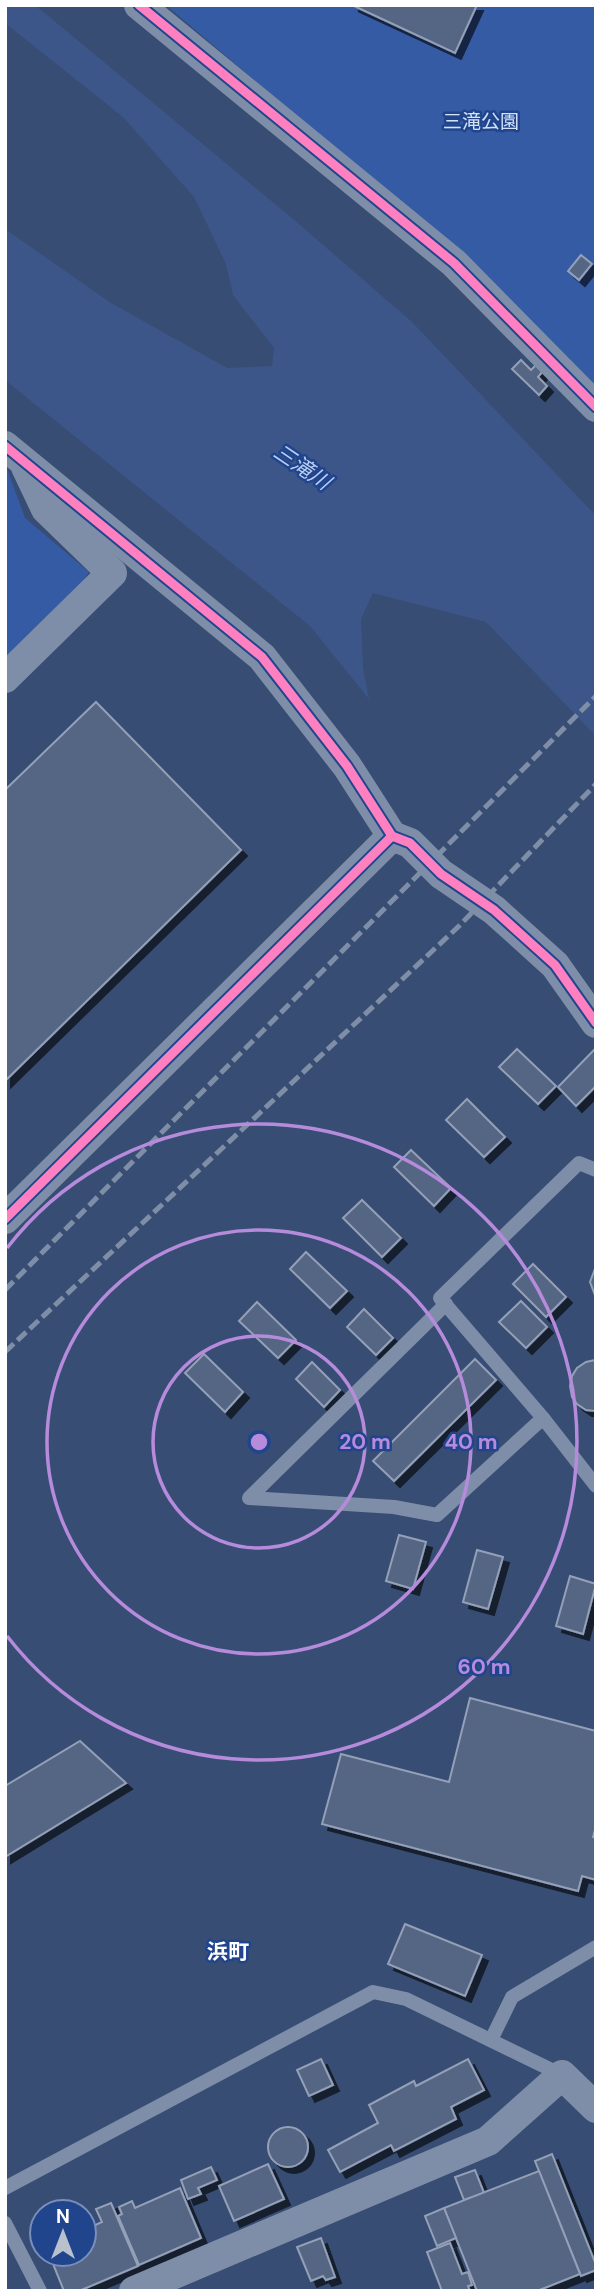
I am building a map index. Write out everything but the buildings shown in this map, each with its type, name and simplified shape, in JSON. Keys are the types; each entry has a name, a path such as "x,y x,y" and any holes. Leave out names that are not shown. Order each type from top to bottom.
{"street":[{"path":"139,5 454,263 596,407"},
{"path":"5,678 112,573 46,509 13,452"},
{"path":"13,452 262,657 348,766 391,836 410,843 441,874 494,910 555,965 596,1023"},
{"path":"5,1219 391,836"},
{"path":"134,2291 488,2141 562,2075 596,2108"}],"lane":[{"path":"596,1170 579,1163 440,1298 544,1418 596,1486"},
{"path":"446,1304 249,1498 394,1507 438,1515 544,1418"},
{"path":"491,2040 512,1997 596,1947"},
{"path":"5,2188 373,1992 406,1999 562,2075"},
{"path":"5,2223 40,2291"}],"green space":[{"name":"三滝公園","path":"166,5 596,5 596,390 479,271"},
{"path":"5,463 25,518 89,572 69,600 5,664"}],"water":[{"name":"三滝川","path":"5,5 35,5 292,218 412,322 596,516 596,736 486,622 373,593 361,619 363,668 369,699 310,626 5,380 5,229 111,303 227,368 272,366 274,348 233,295 226,264 194,197 123,117 5,23"}],"railway":[{"path":"5,1290 596,696"},
{"path":"5,1352 459,926 596,784"}],"cycle path":[{"path":"139,5 454,263 596,407"},
{"path":"5,446 262,657 347,766 392,836 410,843 441,874 494,910 555,965 596,1023"},
{"path":"5,1219 392,836"}],"district":[{"name":"浜町","path":"228,1952"}]}
